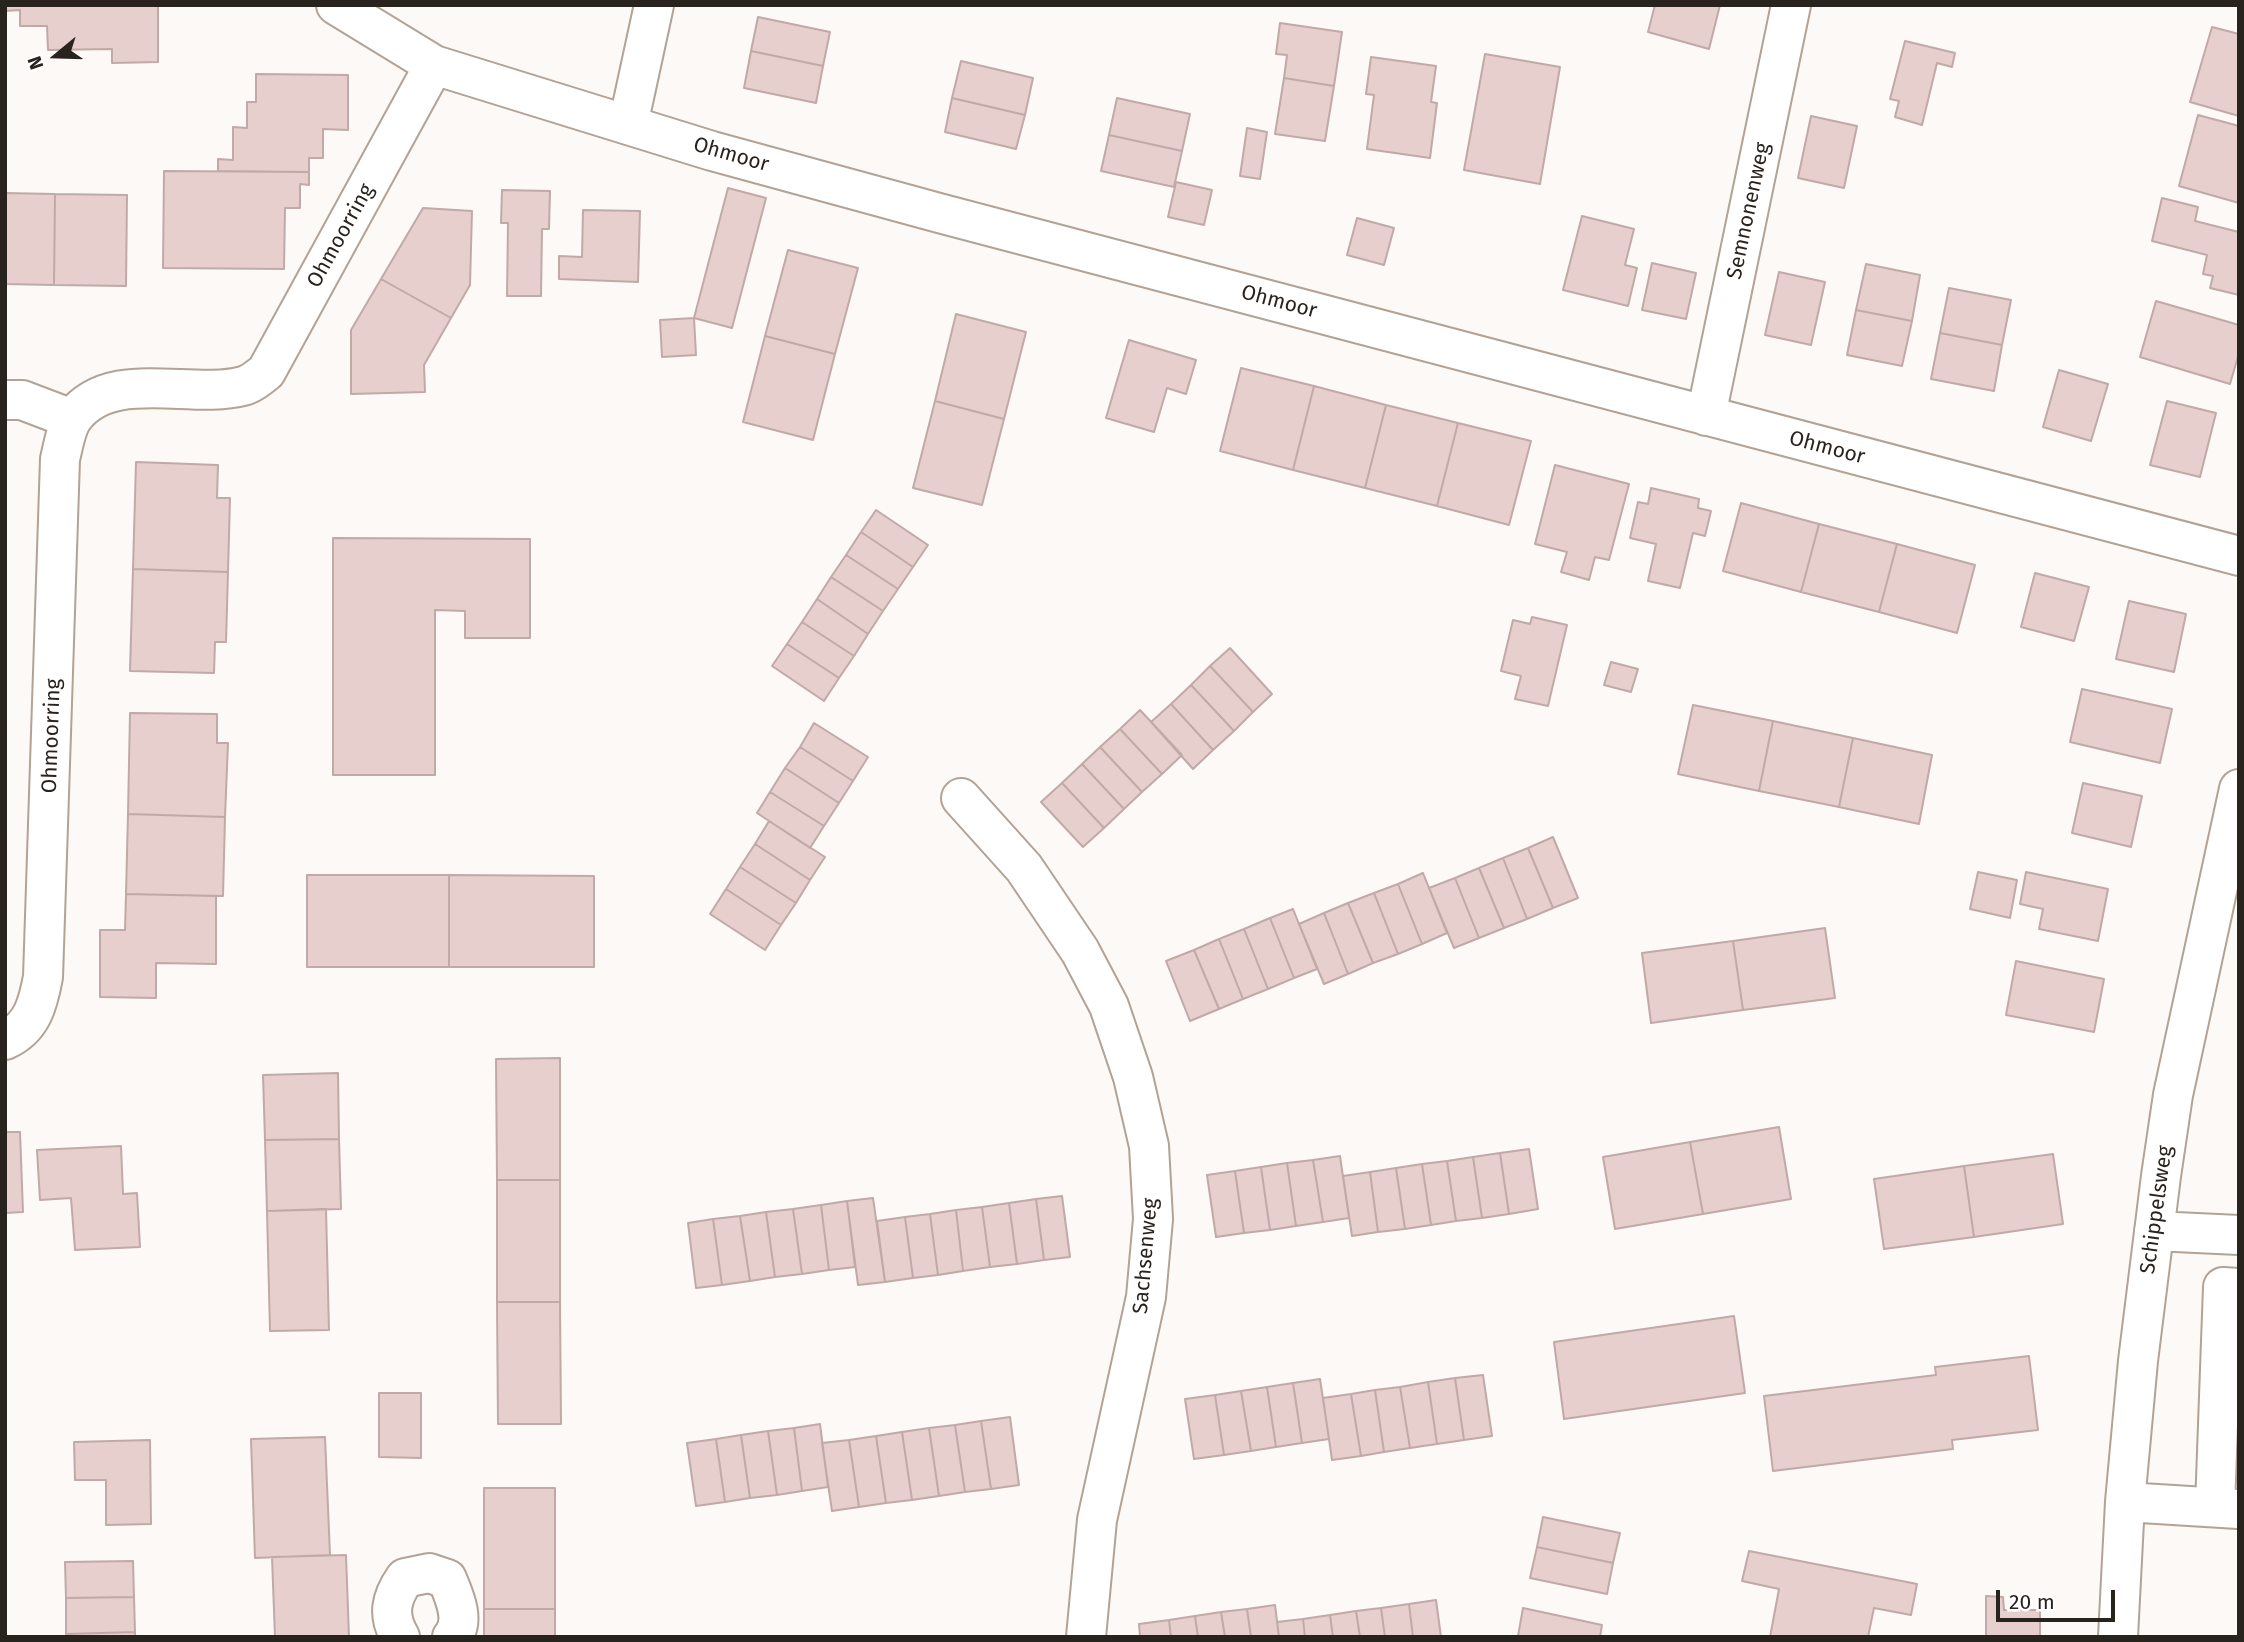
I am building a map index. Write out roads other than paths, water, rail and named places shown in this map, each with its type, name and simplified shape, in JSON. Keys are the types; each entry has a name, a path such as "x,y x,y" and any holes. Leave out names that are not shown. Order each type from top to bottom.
{"street":[{"name":"Ohmoor","path":"336,5 434,65 712,151 2239,556"},
{"path":"628,125 654,5"},
{"name":"Semnonenweg","path":"1706,416 1791,5"},
{"name":"Ohmoorring","path":"5,1040 27,1025 38,1003 43,977 60,459 72,419 89,401 114,391 139,388 218,391 247,386 267,372 434,65"},
{"path":"5,400 22,400 72,419"},
{"name":"Schippelsweg","path":"2118,1637 2125,1502 2138,1361 2173,1095 2239,789"},
{"name":"Sachsenweg","path":"961,798 1024,868 1080,951 1113,1018 1133,1077 1149,1146 1153,1219 1146,1297 1097,1520 1086,1637"},
{"path":"2154,1231 2239,1235"},
{"path":"2125,1502 2227,1508 2223,1287 2239,1288"},
{"path":"400,1637 393,1625 393,1595 405,1578 429,1573 447,1579 458,1605 456,1632 452,1637"}]}
